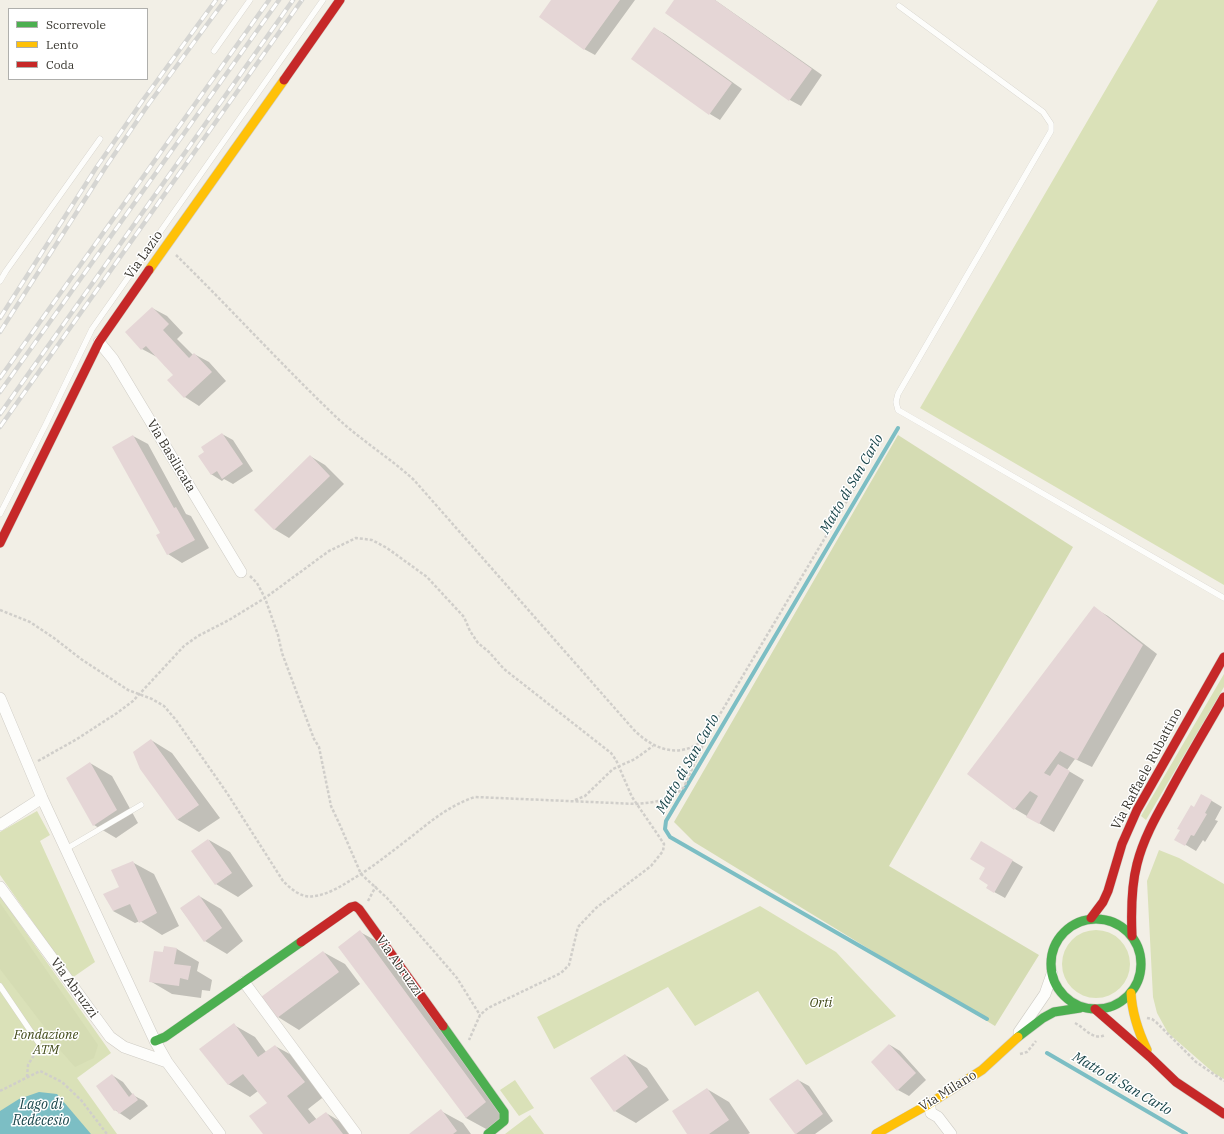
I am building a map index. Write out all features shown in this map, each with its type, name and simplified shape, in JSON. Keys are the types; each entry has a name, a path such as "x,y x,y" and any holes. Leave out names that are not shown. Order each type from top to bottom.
{"street":[{"name":"Via Lazio","path":"0,543 99,342 340,0"},
{"name":"Via Basilicata","path":"99,342 113,359 241,572"},
{"name":"Via Raffaele Rubattino","path":"1091,918 1105,896 1122,844 1137,810 1224,657"},
{"path":"1132,936 1132,894 1135,872 1142,847 1150,828 1172,787 1224,697"},
{"path":"0,698 42,798 155,1041 167,1062 220,1134"},
{"path":"0,825 42,798"},
{"name":"Via Abruzzi","path":"0,887 110,1037 124,1047 167,1062"},
{"name":"Via Abruzzi","path":"155,1041 165,1037 351,907 355,906 359,909 506,1116 504,1121 488,1134"},
{"path":"1091,918 1113,922 1123,927 1132,936 1140,950 1142,966 1138,982 1131,993 1124,1000 1114,1006 1095,1009 1080,1008 1066,998 1058,988 1052,974 1050,962 1054,946 1068,928 1091,918"},
{"name":"Via Milano","path":"1014,1040 1045,994 1052,974"},
{"path":"244,982 356,1134"},
{"path":"1131,993 1133,1023 1150,1057"},
{"name":"Via Milano","path":"876,1134 929,1104 982,1070 1014,1040 1043,1018 1054,1012 1080,1008"},
{"path":"1095,1009 1176,1082 1224,1114"},
{"path":"929,1104 931,1113 938,1117 951,1134"}],"lane":[{"path":"214,51 250,0"},
{"path":"0,514 92,329 323,0"},
{"path":"899,6 1043,112 1051,124 1051,131 898,394 896,402 898,410 1224,598"},
{"path":"0,281 100,139"},
{"path":"66,849 141,805"},
{"path":"0,986 38,1042"}],"path":[{"path":"166,246 332,414 356,435 402,469 414,480 634,730 653,746 667,750 683,750 695,746 706,736"},
{"path":"0,610 30,622 81,659 128,690 152,699 164,706 176,720 227,793 283,881 291,889 302,895 314,897 335,890 361,874 392,852 437,816 461,801 475,797 637,804 655,802 670,798 678,793 684,787 706,736 857,484"},
{"path":"28,766 51,755 118,713 140,694 184,646 198,636 229,620 265,598 329,551 356,538 372,540 387,548 427,577 464,617 470,631 478,643 489,652 504,669 605,747 616,760 637,804 664,844 663,851 651,866 596,908 578,927 569,965 561,973 488,1008 480,1015 463,1055"},
{"path":"241,572 251,577 257,583 265,598 278,635 282,653 314,739 319,747 331,806 361,874 387,898 437,955 456,978 480,1015"},
{"path":"573,801 585,796 613,770 635,759 653,746"},
{"path":"1147,1018 1156,1022 1196,1062 1211,1074 1224,1081"},
{"path":"27,1077 28,1065 36,1050 38,1042"},
{"path":"0,1090 40,1070 62,1082 80,1100 107,1134"}],"green space":[{"path":"1158,0 1224,0 1224,585 920,408"},
{"path":"898,435 1073,547 889,866 1039,955 995,1026 694,842 674,822"},
{"path":"1224,674 1224,687 1146,820 1141,816"},
{"path":"37,811 50,835 40,841 95,962 72,978 0,875 0,832"},
{"path":"1159,850 1179,858 1224,884 1224,1079 1215,1074 1168,1033 1157,1013 1153,997 1147,881"},
{"name":"Fondazione ATM","path":"0,896 111,1053 77,1078 117,1134 0,1134"},
{"path":"0,903 98,1045 94,1058 75,1067 60,1050 53,1038 0,969"},
{"name":"Orti","path":"760,906 836,952 896,1016 806,1065 758,991 695,1026 668,987 554,1049 537,1017"},
{"path":"1096,930 1109,933 1120,940 1127,951 1130,964 1127,977 1120,988 1109,995 1096,998 1083,995 1072,988 1065,977 1062,964 1065,951 1072,940 1083,933"},
{"path":"515,1080 534,1108 519,1116 500,1090"},
{"path":"530,1115 544,1134 505,1134"}],"water":[{"name":"Lago di Redecesio","path":"39,1092 57,1094 91,1134 0,1134 0,1111 19,1099"}],"building":[{"path":"551,0 620,0 584,50 539,17"},
{"path":"674,0 715,0 812,69 789,101 665,13"},
{"path":"654,27 732,83 709,115 631,59"},
{"path":"152,307 169,324 163,330 189,358 194,353 212,372 184,398 167,380 173,375 146,346 141,350 125,332"},
{"path":"222,433 243,464 222,479 217,471 211,475 198,456 204,452 201,447"},
{"path":"133,435 174,508 176,507 195,540 167,555 156,535 160,533 112,447"},
{"path":"310,455 330,476 274,530 254,510"},
{"path":"1094,606 1143,645 1077,760 1060,751 1044,773 1050,776 1058,764 1070,771 1039,824 1026,817 1038,796 1030,791 1014,810 967,774"},
{"path":"151,739 199,805 177,820 140,769 133,752"},
{"path":"90,762 117,810 93,826 66,778"},
{"path":"1201,794 1212,800 1205,813 1207,814 1194,836 1191,835 1185,846 1174,840 1180,830 1177,829 1191,805 1194,807"},
{"path":"208,839 232,873 215,885 191,851"},
{"path":"981,841 1013,860 994,893 986,888 988,885 979,879 985,868 970,859"},
{"path":"133,861 157,913 139,923 130,904 113,911 103,894 119,887 111,870"},
{"path":"199,895 222,928 204,942 180,908"},
{"path":"360,930 486,1102 466,1118 338,947"},
{"path":"164,946 177,948 174,964 191,966 188,980 180,978 179,986 149,982 154,951 163,952"},
{"path":"323,951 339,972 277,1018 261,997"},
{"path":"234,1023 258,1057 275,1045 305,1082 287,1096 309,1124 326,1112 343,1134 263,1134 249,1116 267,1103 243,1074 228,1085 199,1049"},
{"path":"889,1044 916,1073 897,1091 871,1062"},
{"path":"625,1054 648,1087 614,1112 590,1078"},
{"path":"112,1074 129,1097 133,1093 138,1100 119,1114 116,1110 114,1111 96,1086"},
{"path":"798,1079 823,1114 795,1134 769,1099"},
{"path":"707,1088 729,1120 709,1134 687,1134 672,1111"},
{"path":"441,1109 457,1131 453,1134 409,1134"}],"waterway":[{"name":"Matto di San Carlo","path":"898,428 666,821 665,829 670,837 987,1019"},
{"name":"Matto di San Carlo","path":"1047,1053 1186,1134"}],"railway":[{"path":"0,318 96,168 143,100 216,0"},
{"path":"0,332 107,165 148,105 225,0"},
{"path":"0,378 269,0"},
{"path":"0,392 279,0"},
{"path":"0,414 293,0"},
{"path":"0,427 302,0"}],"traffic: fast":[{"path":"1087,919 1105,919 1121,926 1134,939 1141,955 1141,964 1141,973 1134,989 1121,1002 1105,1009 1087,1009 1071,1002 1058,989 1051,973 1051,955 1058,939 1071,926 1087,919"},
{"path":"155,1041 165,1037 301,942"},
{"path":"1018,1037 1043,1018 1054,1012 1080,1008"},
{"path":"443,1026 504,1112 504,1121 488,1134"}],"traffic: slow":[{"path":"149,270 284,80"},
{"path":"1131,993 1136,1022 1147,1050"},
{"path":"876,1134 929,1104 982,1070 1018,1037"}],"traffic: jam":[{"path":"284,80 340,0"},
{"path":"0,543 99,342 149,270"},
{"path":"1091,918 1103,902 1108,891 1122,844 1137,810 1224,657"},
{"path":"1132,936 1134,882 1137,864 1143,846 1158,813 1224,697"},
{"path":"301,942 351,907 355,906 359,909 443,1026"},
{"path":"1095,1009 1176,1082 1224,1114"}]}
